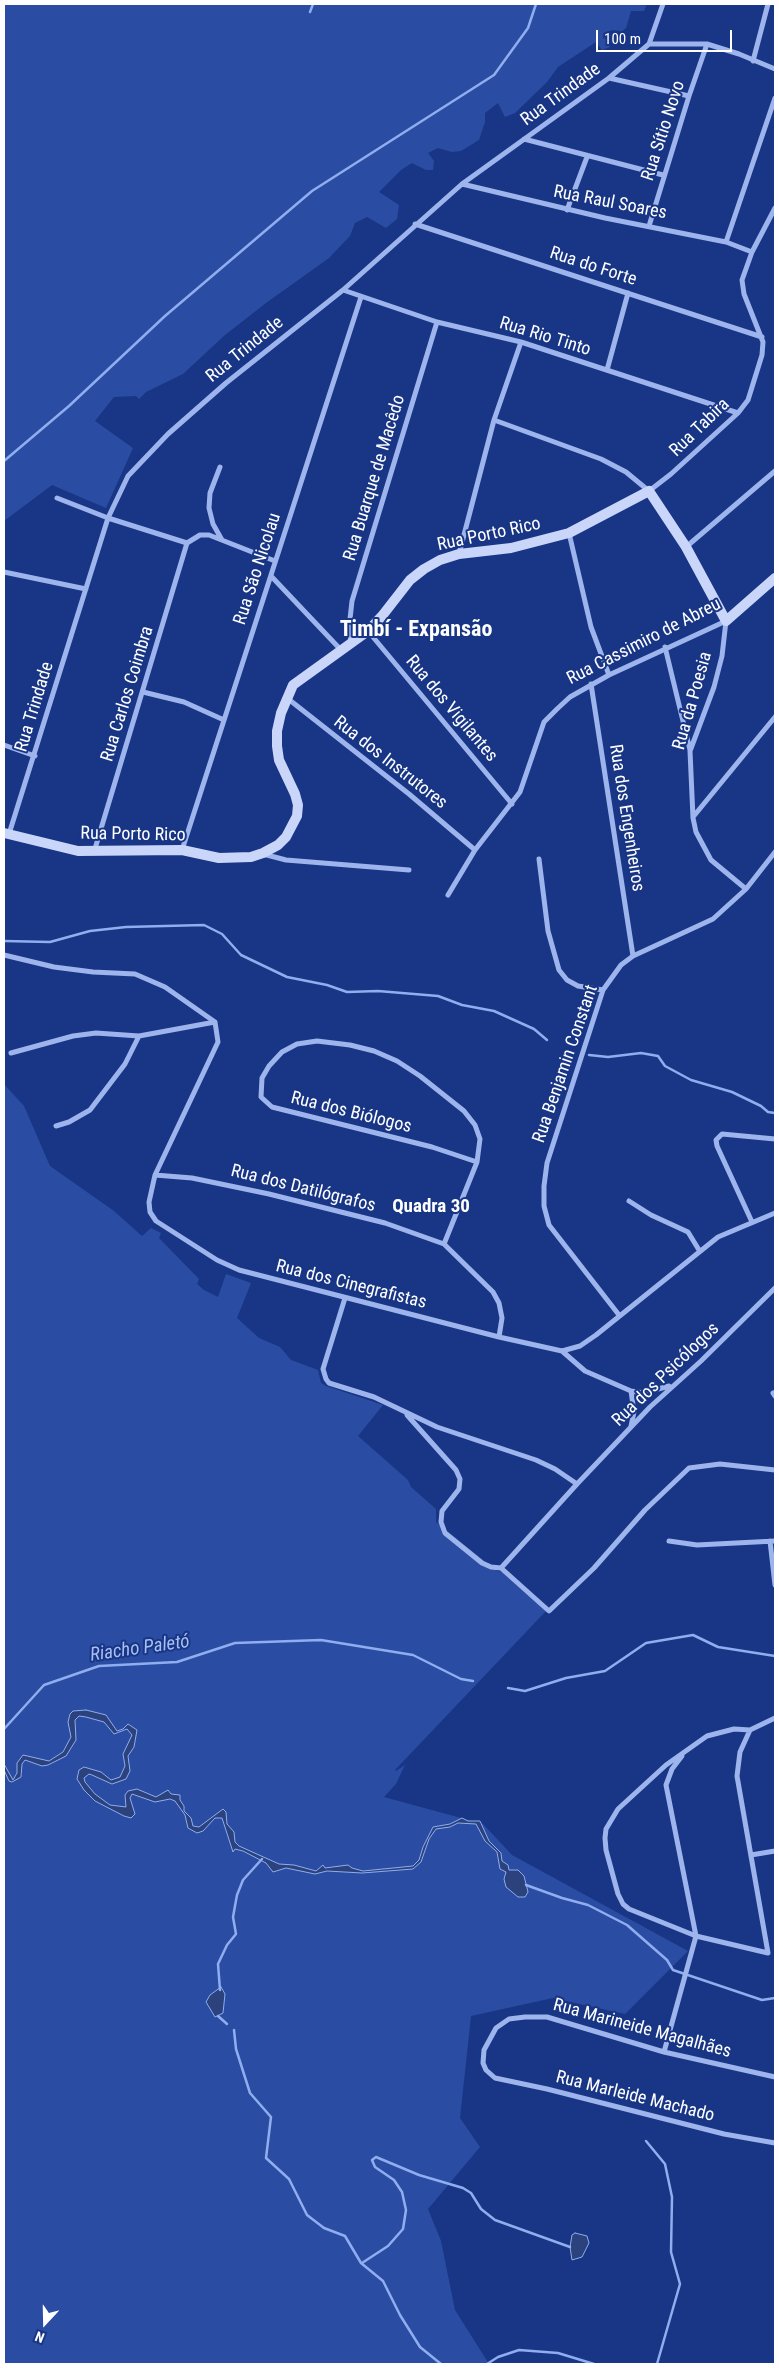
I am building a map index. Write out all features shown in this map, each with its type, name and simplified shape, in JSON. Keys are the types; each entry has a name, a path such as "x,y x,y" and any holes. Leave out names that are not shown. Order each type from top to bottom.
{"street":[{"path":"662,4 649,44 707,44 740,54 775,69"},
{"path":"753,60 768,4"},
{"name":"Rua Trindade","path":"6,833 35,756 108,518 128,476 138,463 226,383 343,290 462,184 609,78 649,44"},
{"name":"Rua Sítio Novo","path":"649,226 663,176 707,44"},
{"path":"609,78 689,96"},
{"path":"726,242 775,98"},
{"path":"524,139 663,176"},
{"path":"567,210 587,157"},
{"name":"Rua Raul Soares","path":"462,184 567,210 726,242 752,252"},
{"name":"Rua Tabira","path":"649,491 671,474 738,413 748,400 762,355 762,337 742,287 746,267 752,252 775,208"},
{"name":"Rua do Forte","path":"415,224 762,337"},
{"name":"Rua Rio Tinto","path":"343,290 361,298 437,322 521,342 738,413"},
{"path":"608,370 628,292"},
{"name":"Rua São Nicolau","path":"182,850 361,298"},
{"name":"Rua Buarque de Macêdo","path":"351,643 352,601 437,322"},
{"path":"459,554 494,420 521,342"},
{"path":"494,420 601,459 626,472 649,491 686,547 726,621"},
{"path":"220,467 210,493 209,508 213,524 222,540"},
{"path":"686,547 775,471"},
{"name":"Rua Porto Rico","path":"6,833 62,848 94,852 152,849 182,850 219,858 263,854 278,845 286,837 297,816 298,805 295,794 279,760 277,746 277,731 286,698 293,685 368,631 410,580 424,568 459,554 511,548 568,533 649,491"},
{"path":"57,498 108,518 187,543 200,536 209,535 275,561"},
{"path":"568,533 591,626 608,675"},
{"name":"Rua Carlos Coimbra","path":"94,852 187,543"},
{"path":"4,572 86,589"},
{"path":"271,576 341,650"},
{"name":"Rua Cassimiro de Abreu","path":"448,896 475,850 512,804 526,779 544,722 570,698 591,684 665,647 726,621 775,578"},
{"name":"Rua da Poesia","path":"726,621 722,656 714,687 690,751 693,818 702,846 711,860 746,890"},
{"name":"Rua dos Vigilantes","path":"368,631 512,804"},
{"path":"665,647 690,751"},
{"name":"Rua dos Engenheiros","path":"591,684 633,956"},
{"path":"142,692 184,702 224,720"},
{"name":"Rua dos Instrutores","path":"286,698 410,794 475,850"},
{"path":"693,818 775,717"},
{"path":"4,745 35,756"},
{"name":"Rua Benjamin Constant","path":"619,1315 549,1225 544,1206 547,1164 603,990 621,966 633,956 713,919 746,890 775,852"},
{"name":"Rua Porto Rico","path":"263,854 286,860 409,870"},
{"path":"539,859 548,931 559,970 567,980 578,986 603,990"},
{"path":"4,955 93,972 135,974 165,987 215,1022 218,1042 192,1101 155,1175"},
{"path":"11,1053 73,1036 96,1033 140,1036 215,1022"},
{"path":"56,1126 69,1122 90,1110 125,1064 140,1036"},
{"name":"Rua dos Biólogos","path":"444,1244 477,1162 480,1139 475,1125 464,1111 420,1076 397,1061 374,1051 317,1041 297,1044 282,1052 269,1066 262,1078 261,1097 272,1107 423,1145 477,1162"},
{"path":"752,1222 716,1140 722,1134 729,1133 775,1139"},
{"name":"Rua dos Datilógrafos","path":"155,1175 192,1178 234,1186 384,1223 444,1244 493,1292 499,1303 502,1318 499,1337"},
{"name":"Rua dos Cinegrafistas","path":"155,1175 150,1191 150,1212 156,1221 217,1260 240,1270 345,1298 562,1351 585,1371 631,1391"},
{"path":"629,1202 688,1232 700,1250"},
{"path":"562,1351 580,1346 718,1237 775,1213"},
{"name":"Rua dos Psicólogos","path":"501,1568 630,1427 775,1288"},
{"path":"345,1298 323,1370 329,1383 374,1397 405,1413 477,1442 536,1460 555,1469 577,1484"},
{"path":"630,1427 634,1412 631,1391 644,1393 658,1391 672,1385"},
{"path":"405,1413 459,1474 459,1489 442,1511 441,1516 445,1533 482,1563 491,1567 501,1568 549,1611 594,1568 645,1510 688,1468 704,1464 720,1464 775,1470"},
{"path":"669,1541 697,1545 773,1541 775,1585"},
{"path":"750,1730 740,1752 737,1776 768,1953 696,1936 640,1914 623,1904 606,1850 605,1838 610,1821 618,1809 644,1783 707,1736 734,1729 750,1730 775,1718"},
{"path":"664,2052 696,1936 666,1785 672,1769 685,1752"},
{"path":"751,1855 775,1851"},
{"name":"Rua Marineide Magalhães","path":"490,2074 483,2063 484,2050 496,2028 509,2019 547,2017 664,2052 775,2077"},
{"name":"Rua Marleide Machado","path":"490,2074 495,2078 548,2089 724,2134 775,2143"}],"shaded area":[{"path":"4,4 647,4 644,11 631,11 626,28 622,31 611,30 610,47 602,50 596,42 558,67 547,82 515,113 505,117 498,103 485,113 485,122 479,140 461,151 452,152 438,148 428,153 434,161 433,170 426,170 412,163 401,170 379,192 399,205 397,219 386,228 367,217 355,223 350,236 329,258 225,335 183,374 146,392 139,399 136,396 114,397 95,421 133,448 106,508 52,485 4,521"},
{"path":"4,1084 24,1106 50,1166 114,1211 142,1236 151,1228 161,1233 159,1238 199,1279 197,1284 204,1290 218,1297 226,1274 251,1283 237,1318 259,1338 280,1347 291,1360 318,1370 321,1383 326,1386 383,1405 358,1436 408,1480 411,1487 436,1509 436,1522 497,1571 503,1572 546,1611 395,1770 405,1765 396,1784 384,1797 483,1824 512,1855 688,1951 625,2014 553,1998 471,2016 460,2118 480,2147 428,2209 441,2241 455,2310 489,2364 4,2364"},
{"path":"86,1710 106,1715 117,1731 123,1729 128,1724 137,1730 134,1747 128,1756 130,1771 126,1779 112,1784 89,1774 84,1778 95,1794 110,1805 126,1807 125,1795 128,1791 137,1789 156,1797 168,1790 171,1794 180,1795 184,1811 191,1818 193,1826 199,1827 223,1809 226,1812 227,1824 234,1832 235,1842 239,1846 279,1864 294,1865 316,1871 323,1865 325,1868 348,1865 363,1871 413,1866 419,1860 433,1827 450,1824 462,1818 468,1821 480,1821 489,1841 501,1853 502,1861 508,1865 509,1870 518,1870 524,1876 528,1892 525,1897 518,1897 506,1887 504,1879 506,1872 500,1869 497,1852 485,1841 476,1824 458,1823 450,1827 436,1829 429,1839 421,1862 413,1869 362,1873 327,1871 315,1874 286,1868 273,1872 266,1863 243,1851 235,1849 233,1852 222,1818 215,1818 203,1831 197,1833 188,1828 185,1815 175,1801 170,1799 155,1802 132,1794 130,1798 135,1814 131,1818 124,1816 95,1801 84,1790 77,1779 79,1770 84,1767 101,1772 111,1780 120,1777 125,1766 123,1754 132,1735 127,1729 114,1734 104,1722 86,1717 79,1716 75,1720 76,1740 66,1756 42,1766 25,1760 22,1764 21,1777 12,1782 9,1781 4,1770 4,1764 13,1780 17,1773 17,1763 23,1755 49,1761 63,1752 71,1737 68,1722 70,1714 73,1711"},
{"path":"221,1987 225,1994 223,2013 215,2017 206,2002 210,1995"},
{"path":"575,2233 587,2236 589,2243 582,2257 572,2260 570,2247 572,2235"}],"waterway":[{"path":"310,12 313,4"},
{"path":"4,461 69,406 165,316 312,191 494,75 528,28 536,4"},
{"path":"4,941 50,942 90,931 126,927 204,925 222,934 241,955 287,977 327,985 347,992 378,991 438,996 462,1005 494,1011 534,1029 547,1040"},
{"path":"589,1055 608,1057 641,1053 658,1056 665,1066 691,1080 732,1092 761,1106 768,1112 775,1113"},
{"name":"Riacho Paletó","path":"508,1688 525,1691 566,1678 605,1671 646,1643 693,1635 718,1647 775,1656"},
{"name":"Riacho Paletó","path":"4,1729 44,1685 99,1666 177,1662 235,1643 321,1640 413,1655 461,1679 473,1681"},
{"path":"220,1990 218,1964 227,1945 236,1934 233,1917 237,1895 243,1880 262,1859"},
{"path":"526,1885 588,1905 627,1925 667,1960 673,1970 762,2000 775,1998"},
{"path":"218,2016 227,2024"},
{"path":"234,2030 236,2049 250,2093 271,2117 266,2158 289,2179 307,2215 324,2228 345,2236 361,2263 383,2281 400,2315 420,2347 441,2364"},
{"path":"646,2141 665,2164 672,2197 671,2252 680,2284 657,2364"},
{"path":"362,2263 388,2246 403,2229 406,2210 402,2192 394,2180 375,2167 372,2160 376,2157 419,2175 463,2188 471,2193 481,2209 495,2220 570,2247"},
{"path":"487,2364 498,2357 519,2350 558,2353 594,2364"}],"district":[{"name":"Timbí - Expansão","path":"416,630"},
{"name":"Quadra 30","path":"431,1207"}]}
